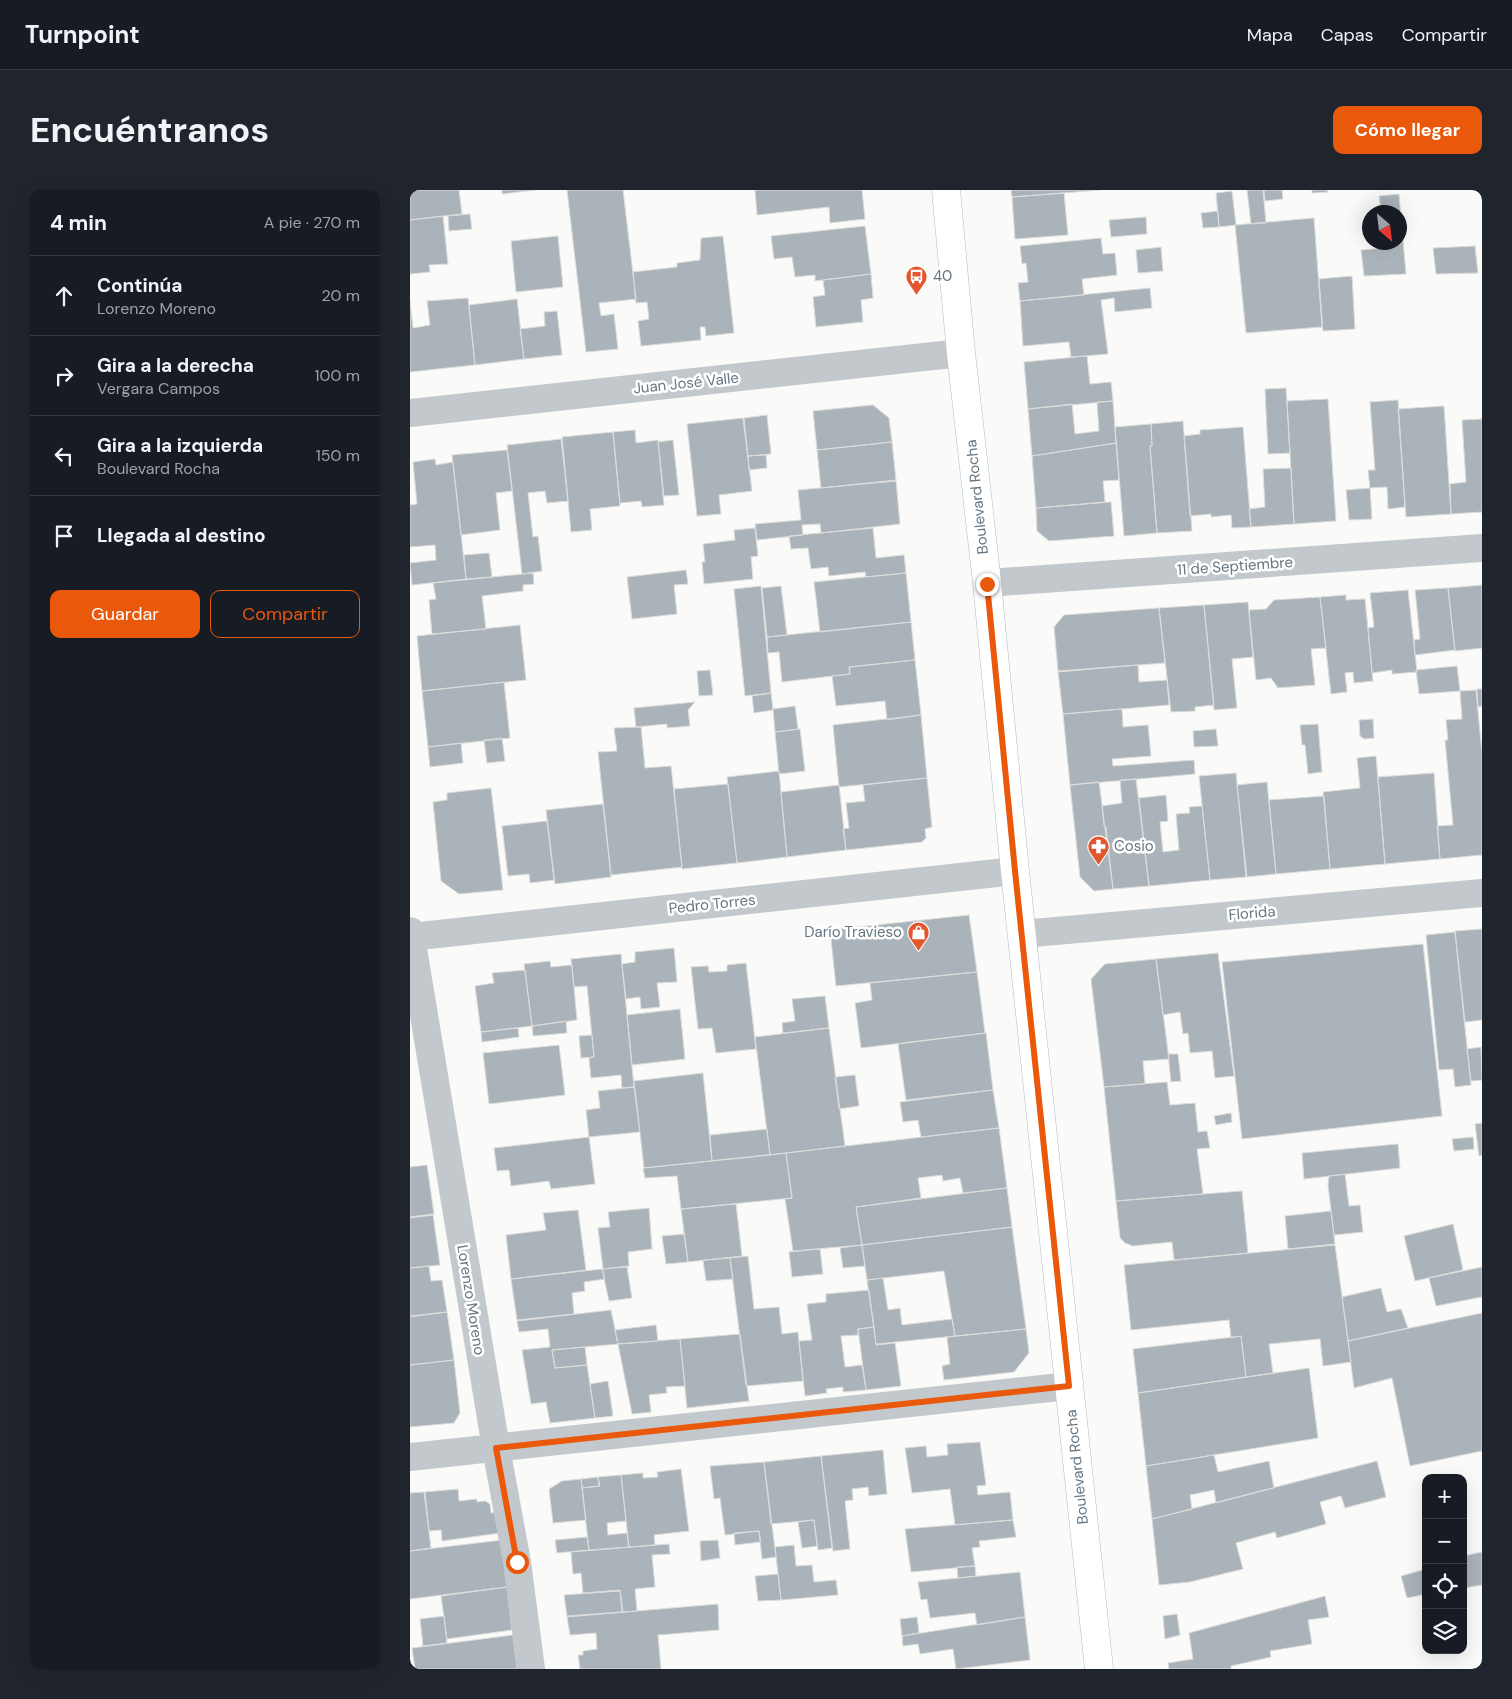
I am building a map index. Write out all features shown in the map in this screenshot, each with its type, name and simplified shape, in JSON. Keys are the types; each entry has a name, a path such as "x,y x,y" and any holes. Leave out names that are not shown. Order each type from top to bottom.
{"main road":[{"name":"Boulevard Rocha","path":"946,190 961,353 987,584 1015,871 1099,1669"}],"street":[{"name":"Juan José Valle","path":"410,414 961,353"},
{"name":"11 de Septiembre","path":"987,584 1482,548"},
{"name":"Pedro Torres","path":"410,937 1015,871"},
{"name":"Florida","path":"1022,934 1482,893"},
{"name":"Lorenzo Moreno","path":"410,931 496,1448 517,1562 531,1669"},
{"path":"410,1458 1069,1386"}],"building":[{"path":"410,190 459,190 462,214 410,220"},
{"path":"502,190 536,190 502,194"},
{"path":"567,190 623,190 636,299 599,303 601,316 614,314 618,349 586,352"},
{"path":"755,190 862,190 865,219 830,223 829,207 757,215"},
{"path":"1011,190 1101,190 1012,197"},
{"path":"1247,190 1263,190 1266,223 1251,224"},
{"path":"1264,190 1282,190 1283,199 1265,201"},
{"path":"1312,190 1327,190 1328,192 1312,193"},
{"path":"1232,191 1236,225 1219,227 1216,193"},
{"path":"1064,193 1068,235 1015,239 1012,197"},
{"path":"1399,194 1400,205 1380,205 1379,196"},
{"path":"1218,211 1219,227 1203,228 1201,213"},
{"path":"470,214 472,229 449,231 448,216"},
{"path":"443,216 448,264 429,265 430,272 410,274 410,220"},
{"path":"1146,217 1147,234 1111,237 1109,220"},
{"path":"1314,218 1322,327 1246,333 1235,225"},
{"path":"865,226 871,274 815,281 815,275 795,277 792,257 774,259 771,236"},
{"path":"558,236 563,287 516,292 511,241"},
{"path":"723,236 734,333 706,336 705,327 700,327 701,340 641,346 638,321 649,319 647,302 636,303 633,272 677,267 677,263 700,260 701,238"},
{"path":"1101,238 1103,254 1115,253 1117,275 1082,279 1084,295 1020,301 1018,283 1028,282 1026,263 1022,264 1020,246"},
{"path":"1475,246 1478,273 1436,274 1433,248"},
{"path":"1161,247 1163,271 1138,273 1136,250"},
{"path":"1361,250 1404,250 1406,274 1364,276"},
{"path":"871,274 873,298 861,300 863,322 816,327 813,297 825,295 823,280"},
{"path":"1352,276 1355,329 1323,331 1319,279"},
{"path":"1150,288 1152,308 1115,312 1114,298 1101,300 1108,354 1071,357 1069,342 1023,346 1020,301"},
{"path":"468,298 475,365 410,372 410,301 413,328 430,325 427,301"},
{"path":"517,299 524,359 475,365 469,305"},
{"path":"557,311 562,355 524,359 520,329 545,326 544,312"},
{"path":"1087,356 1090,384 1111,382 1113,401 1028,409 1024,362"},
{"path":"1286,388 1290,453 1268,454 1265,389"},
{"path":"1328,399 1336,521 1294,524 1287,401"},
{"path":"1398,400 1405,507 1388,509 1387,487 1370,488 1368,470 1375,470 1370,402"},
{"path":"1113,401 1116,443 1032,456 1028,409 1072,404 1075,434 1099,431 1097,402"},
{"path":"873,405 889,418 892,442 817,450 813,411"},
{"path":"1444,406 1451,514 1406,517 1398,409"},
{"path":"767,415 771,454 748,456 744,418"},
{"path":"743,418 752,491 719,495 721,514 697,516 687,424"},
{"path":"1482,419 1482,512 1451,514 1450,484 1466,482 1462,420"},
{"path":"1183,421 1192,531 1157,533 1150,446 1152,446 1151,424"},
{"path":"1151,424 1152,446 1150,446 1157,533 1124,536 1115,427"},
{"path":"1243,427 1251,527 1232,528 1231,515 1211,517 1211,514 1190,516 1184,436 1200,434 1200,430"},
{"path":"635,430 636,443 658,440 664,505 642,507 641,501 620,503 613,432"},
{"path":"613,432 620,506 590,509 592,530 571,532 562,437"},
{"path":"561,439 568,501 547,503 545,491 528,493 533,537 538,536 542,571 522,574 507,445"},
{"path":"673,440 679,495 664,496 658,442"},
{"path":"892,442 896,480 821,488 817,450"},
{"path":"1116,443 1119,480 1103,481 1105,502 1036,508 1032,456"},
{"path":"507,450 512,491 496,493 500,530 461,535 452,455"},
{"path":"766,455 767,468 749,470 748,456"},
{"path":"435,459 436,465 453,462 466,579 412,585 410,563 436,560 435,545 410,547 410,505 417,504 413,462"},
{"path":"1291,468 1294,524 1251,527 1249,509 1265,507 1263,469"},
{"path":"896,481 900,524 821,533 820,524 802,525 803,535 757,540 755,524 801,520 798,490"},
{"path":"1370,488 1372,519 1349,520 1346,490"},
{"path":"1111,502 1114,536 1049,541 1037,531 1036,508"},
{"path":"755,528 758,556 751,557 753,579 704,584 702,562 705,562 703,544 735,540 734,530"},
{"path":"873,528 876,558 904,555 906,573 866,577 865,572 829,576 828,567 811,569 808,548 791,549 789,536"},
{"path":"489,553 492,577 466,579 464,555"},
{"path":"686,570 688,584 674,585 677,614 632,619 627,577"},
{"path":"533,573 534,584 523,585 523,591 482,596 486,629 432,634 429,600 436,599 433,583"},
{"path":"906,573 911,622 820,632 814,582"},
{"path":"1482,585 1482,648 1455,651 1448,588"},
{"path":"761,586 771,693 745,696 734,589"},
{"path":"781,586 787,635 767,637 762,588"},
{"path":"1448,588 1455,650 1415,655 1414,640 1420,639 1415,590"},
{"path":"1408,590 1417,672 1392,674 1392,670 1372,673 1368,628 1374,627 1370,593"},
{"path":"1346,595 1346,600 1365,599 1373,681 1354,683 1353,672 1345,673 1347,692 1331,694 1320,597"},
{"path":"1320,597 1326,648 1311,649 1315,685 1278,688 1271,678 1256,680 1249,610 1266,609 1274,600"},
{"path":"1248,602 1253,657 1232,659 1237,708 1214,710 1204,605"},
{"path":"1204,605 1214,705 1195,707 1195,711 1171,712 1159,608"},
{"path":"1159,608 1165,663 1058,671 1054,627 1064,615"},
{"path":"911,622 915,660 849,667 850,674 782,682 779,652 768,653 767,637"},
{"path":"520,625 526,680 422,691 417,636"},
{"path":"915,660 921,715 887,720 885,701 836,706 832,676 850,674 849,667"},
{"path":"1138,665 1139,682 1167,680 1169,705 1063,714 1058,672"},
{"path":"1457,666 1460,691 1419,694 1416,670"},
{"path":"710,670 713,695 699,696 697,671"},
{"path":"504,682 510,738 428,747 422,691"},
{"path":"1477,689 1482,689 1482,706 1478,707"},
{"path":"1476,690 1482,753 1482,855 1440,859 1437,826 1453,825 1445,740 1448,740 1446,720 1462,719 1460,691"},
{"path":"771,693 773,710 754,713 752,696"},
{"path":"695,702 688,710 690,726 667,728 667,724 636,727 634,708"},
{"path":"795,706 798,729 775,732 773,709"},
{"path":"1122,709 1123,727 1148,725 1151,756 1112,759 1113,766 1194,760 1195,774 1070,785 1063,714"},
{"path":"921,715 927,778 839,787 833,725"},
{"path":"1373,719 1374,738 1364,739 1360,736 1359,720"},
{"path":"1318,724 1322,772 1308,774 1305,745 1302,745 1300,725"},
{"path":"641,727 645,768 671,766 682,867 611,875 598,752 617,751 614,728"},
{"path":"800,729 805,771 779,774 775,732"},
{"path":"1216,729 1218,746 1194,747 1193,731"},
{"path":"502,738 505,761 487,763 484,740"},
{"path":"461,743 463,763 430,767 428,747"},
{"path":"1376,756 1385,864 1330,869 1323,792 1360,788 1357,758"},
{"path":"779,771 787,857 737,863 727,777"},
{"path":"1236,773 1246,877 1210,880 1199,776"},
{"path":"1434,773 1440,859 1385,864 1378,777"},
{"path":"927,778 932,827 925,829 926,838 922,842 846,850 843,829 849,828 846,803 865,801 863,785"},
{"path":"1136,779 1149,886 1113,889 1102,806 1122,803 1120,780"},
{"path":"1099,782 1113,889 1094,891 1080,877 1070,785"},
{"path":"1267,782 1276,874 1247,877 1237,785"},
{"path":"728,784 737,863 682,869 674,789"},
{"path":"839,785 846,850 787,857 781,792"},
{"path":"491,788 503,890 459,894 441,881 433,802 447,800 447,793"},
{"path":"1166,795 1168,821 1160,822 1163,852 1179,850 1176,814 1190,813 1189,807 1202,806 1210,880 1149,886 1139,798"},
{"path":"1324,796 1330,869 1276,874 1269,800"},
{"path":"603,804 611,877 555,884 546,810"},
{"path":"547,821 554,880 530,883 529,874 508,876 502,826"},
{"path":"969,915 977,972 836,986 830,930"},
{"path":"1482,929 1482,1020 1465,1022 1455,931"},
{"path":"1455,932 1471,1085 1455,1087 1453,1069 1439,1070 1426,935"},
{"path":"1423,944 1442,1116 1242,1139 1222,962"},
{"path":"674,948 677,982 657,983 660,1007 641,1009 640,997 626,999 622,964 635,962 635,952"},
{"path":"1218,953 1234,1076 1215,1078 1212,1051 1190,1053 1188,1033 1183,1034 1180,1012 1163,1015 1156,959"},
{"path":"621,954 634,1087 622,1088 621,1075 591,1078 589,1058 594,1057 587,986 574,987 571,959"},
{"path":"1156,959 1169,1059 1143,1061 1145,1084 1104,1087 1091,979 1105,964"},
{"path":"550,961 551,967 572,965 577,1020 532,1026 524,964"},
{"path":"746,963 756,1049 716,1053 712,1028 698,1029 691,967 708,966 709,972 727,971 727,965"},
{"path":"525,970 532,1026 481,1032 475,986 494,983 492,973"},
{"path":"977,972 985,1033 861,1048 855,1003 872,1000 870,983"},
{"path":"825,996 829,1028 783,1033 782,1023 795,1021 792,999"},
{"path":"680,1009 685,1059 632,1065 627,1015"},
{"path":"566,1021 567,1033 533,1036 532,1026"},
{"path":"518,1028 519,1037 482,1042 481,1032"},
{"path":"829,1028 845,1146 770,1155 755,1037"},
{"path":"986,1033 993,1090 906,1100 898,1044"},
{"path":"592,1035 594,1057 581,1058 579,1036"},
{"path":"559,1045 565,1095 489,1104 483,1053"},
{"path":"1481,1047 1482,1080 1471,1081 1467,1049"},
{"path":"1168,1054 1178,1054 1181,1081 1171,1082"},
{"path":"703,1073 712,1161 644,1168 634,1081"},
{"path":"855,1075 859,1106 839,1109 835,1077"},
{"path":"1167,1082 1170,1105 1195,1103 1198,1132 1207,1131 1210,1148 1197,1149 1203,1194 1116,1201 1104,1087"},
{"path":"634,1087 640,1132 589,1137 586,1110 600,1108 598,1091"},
{"path":"993,1090 999,1128 921,1137 918,1120 903,1122 900,1102"},
{"path":"1231,1113 1232,1122 1216,1125 1214,1116"},
{"path":"1482,1123 1482,1155 1479,1156 1475,1124"},
{"path":"999,1128 1007,1188 963,1193 960,1178 943,1181 942,1175 918,1178 921,1198 856,1207 862,1245 793,1251 785,1199 792,1198 786,1153"},
{"path":"767,1129 770,1155 712,1161 710,1135"},
{"path":"589,1137 595,1184 551,1189 549,1181 511,1186 509,1170 497,1171 494,1148"},
{"path":"1473,1137 1474,1149 1454,1151 1452,1139"},
{"path":"1398,1144 1400,1168 1304,1179 1302,1153"},
{"path":"786,1153 792,1198 681,1209 677,1176 645,1178 643,1168"},
{"path":"427,1165 434,1214 410,1217 410,1167"},
{"path":"1345,1174 1349,1206 1360,1205 1363,1232 1334,1235 1328,1185 1329,1176"},
{"path":"1007,1188 1012,1227 862,1245 856,1207"},
{"path":"1242,1191 1248,1253 1174,1260 1172,1242 1133,1246 1125,1243 1120,1238 1116,1201"},
{"path":"736,1204 742,1256 688,1262 681,1209"},
{"path":"649,1208 652,1249 628,1252 629,1266 603,1269 598,1228 610,1227 608,1212"},
{"path":"578,1210 586,1270 511,1279 506,1235 546,1230 543,1213"},
{"path":"1331,1211 1335,1244 1288,1249 1285,1216"},
{"path":"433,1215 440,1265 410,1268 410,1218"},
{"path":"1453,1224 1463,1270 1415,1281 1404,1236"},
{"path":"1012,1227 1026,1329 955,1336 944,1271 867,1280 862,1245"},
{"path":"684,1234 688,1262 666,1264 662,1236"},
{"path":"862,1245 865,1266 843,1268 840,1248"},
{"path":"1335,1245 1351,1362 1323,1366 1320,1339 1269,1344 1273,1373 1246,1377 1241,1336 1231,1338 1229,1320 1131,1330 1124,1265"},
{"path":"820,1249 823,1274 792,1277 789,1252"},
{"path":"748,1256 754,1309 779,1307 782,1334 798,1332 803,1381 746,1386 730,1258"},
{"path":"730,1258 733,1279 706,1281 703,1260"},
{"path":"429,1266 431,1281 442,1280 447,1312 410,1317 410,1268"},
{"path":"627,1267 632,1298 609,1301 602,1269"},
{"path":"1482,1267 1482,1297 1436,1306 1429,1278"},
{"path":"602,1269 605,1279 584,1282 585,1291 572,1293 574,1314 517,1320 511,1279"},
{"path":"883,1278 888,1310 900,1308 902,1325 952,1319 955,1336 876,1344 867,1280"},
{"path":"1381,1288 1387,1312 1401,1309 1408,1328 1348,1341 1342,1297"},
{"path":"869,1290 874,1327 858,1329 858,1335 841,1336 845,1367 862,1365 866,1390 843,1392 843,1387 826,1389 827,1393 805,1396 799,1341 812,1340 807,1304 826,1302 826,1294"},
{"path":"611,1310 618,1344 552,1350 555,1368 587,1365 595,1418 550,1423 546,1402 531,1404 522,1350 550,1347 548,1329 519,1332 517,1321"},
{"path":"447,1312 454,1360 410,1365 410,1316"},
{"path":"1482,1313 1482,1451 1410,1466 1392,1378 1354,1388 1348,1341"},
{"path":"656,1325 658,1341 618,1344 615,1330"},
{"path":"874,1327 876,1345 895,1343 901,1386 866,1390 858,1329"},
{"path":"1026,1329 1029,1353 1014,1372 944,1380 942,1366 950,1364 947,1337"},
{"path":"740,1334 749,1401 687,1408 680,1339"},
{"path":"1241,1336 1246,1377 1138,1393 1133,1349"},
{"path":"680,1339 685,1386 666,1387 667,1393 649,1395 651,1412 632,1414 618,1344"},
{"path":"585,1347 587,1365 555,1368 552,1350"},
{"path":"454,1360 460,1413 454,1423 410,1427 410,1365"},
{"path":"1309,1368 1318,1438 1146,1466 1138,1393"},
{"path":"608,1381 613,1416 595,1418 590,1384"},
{"path":"980,1442 986,1485 977,1486 978,1495 1010,1492 1013,1520 955,1525 950,1489 912,1493 905,1448 926,1446 927,1457 948,1455 947,1444"},
{"path":"883,1450 887,1494 869,1496 868,1487 852,1489 853,1500 845,1501 850,1549 833,1551 821,1456"},
{"path":"1214,1455 1218,1472 1269,1461 1274,1488 1216,1503 1214,1490 1190,1495 1192,1509 1152,1519 1146,1466"},
{"path":"821,1456 832,1548 818,1550 814,1520 771,1524 764,1462"},
{"path":"1377,1461 1386,1497 1345,1508 1341,1496 1320,1502 1326,1524 1277,1538 1275,1532 1236,1543 1243,1569 1190,1582 1159,1585 1152,1519"},
{"path":"764,1462 776,1557 762,1559 759,1531 725,1535 720,1498 714,1499 710,1466"},
{"path":"681,1469 689,1531 654,1535 655,1545 629,1547 621,1475 643,1473 643,1478 658,1477 657,1472"},
{"path":"621,1475 626,1521 607,1523 608,1535 627,1533 629,1547 589,1550 582,1488 600,1486 598,1477"},
{"path":"598,1477 599,1486 582,1488 581,1479"},
{"path":"581,1479 586,1520 553,1523 549,1489 562,1481"},
{"path":"458,1489 459,1501 477,1499 477,1502 485,1501 490,1504 491,1513 498,1512 501,1533 442,1541 441,1530 429,1531 425,1492"},
{"path":"424,1492 431,1548 410,1551 410,1493"},
{"path":"814,1520 817,1546 802,1548 798,1522"},
{"path":"1013,1520 1016,1537 979,1541 980,1547 972,1548 975,1566 911,1572 905,1529"},
{"path":"759,1531 761,1542 735,1545 734,1533"},
{"path":"587,1537 589,1550 557,1553 555,1540"},
{"path":"502,1540 507,1587 410,1599 410,1551"},
{"path":"718,1540 720,1558 701,1561 700,1541"},
{"path":"669,1544 670,1554 652,1555 655,1587 635,1589 637,1611 623,1612 620,1590 583,1593 581,1573 573,1574 571,1552"},
{"path":"794,1545 796,1566 812,1565 814,1582 836,1580 838,1595 781,1600 775,1547"},
{"path":"1482,1552 1482,1585 1467,1587 1467,1555"},
{"path":"975,1566 976,1576 958,1578 957,1567"},
{"path":"1422,1570 1422,1595 1407,1598 1401,1576"},
{"path":"1020,1572 1025,1617 977,1625 975,1613 930,1618 927,1599 921,1600 918,1582"},
{"path":"778,1574 781,1600 758,1601 755,1576"},
{"path":"507,1587 512,1630 447,1639 441,1596"},
{"path":"620,1591 622,1612 567,1616 564,1595"},
{"path":"1325,1596 1329,1617 1308,1620 1312,1644 1270,1651 1271,1657 1231,1666 1231,1669 1169,1669 1168,1663 1193,1659 1189,1633"},
{"path":"718,1604 719,1630 658,1635 661,1669 580,1669 578,1655 583,1655 583,1651 597,1649 596,1633 570,1635 567,1617"},
{"path":"1177,1614 1180,1635 1165,1639 1163,1616"},
{"path":"444,1616 447,1643 423,1646 420,1619"},
{"path":"917,1617 919,1633 902,1636 900,1619"},
{"path":"1025,1617 1030,1660 956,1669 953,1649 920,1654 918,1644 903,1646 902,1636"},
{"path":"513,1635 517,1669 415,1669 412,1648"}],"place":[{"name":"40","path":"917,295"},
{"name":"Cosio","path":"1098,865"},
{"name":"Darío Travieso","path":"918,951"}],"route":[{"path":"517,1562 496,1448 1069,1386 987,584"}]}
